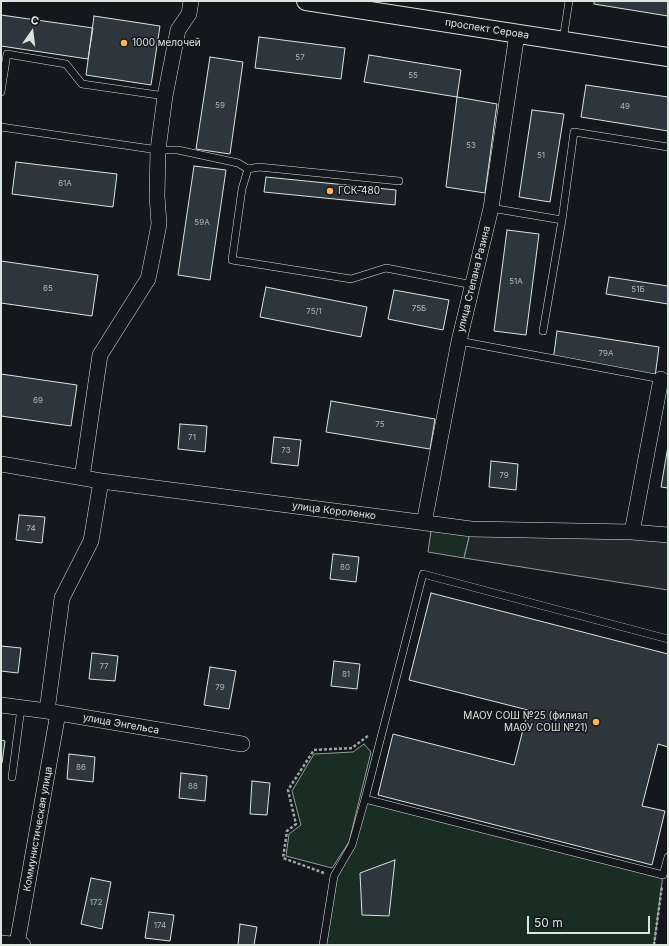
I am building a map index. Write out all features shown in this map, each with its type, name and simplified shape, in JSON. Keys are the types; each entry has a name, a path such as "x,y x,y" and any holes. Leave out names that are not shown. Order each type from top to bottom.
{"street":[{"path":"82,478 100,355 148,279 159,224 157,196 158,150 165,96 178,30 189,14 191,1"},
{"name":"проспект Серова","path":"306,1 668,57"},
{"name":"улица Степана Разина","path":"424,523 459,341 491,208 517,34"},
{"path":"632,532 661,379"},
{"name":"улица Короленко","path":"1,464 101,481 470,529 668,534"},
{"name":"Коммунистическая улица","path":"20,944 53,712 62,598 90,541 101,481"},
{"name":"улица Энгельса","path":"1,705 53,712 242,744"},
{"path":"1,943 20,944"}],"lane":[{"path":"563,40 569,1"},
{"path":"1,92 7,54 66,64 82,84 165,96"},
{"path":"1,127 158,150 178,150 238,163 248,169 258,167 399,181"},
{"path":"543,331 562,220 574,132 668,147"},
{"path":"248,169 242,188 232,260 351,279 386,268 473,285"},
{"path":"491,208 562,220"},
{"path":"459,341 661,379"},
{"path":"323,945 334,876 352,845 385,724 423,574 668,639"},
{"path":"12,777 21,708"},
{"path":"365,798 663,875 668,857"}],"path":[{"path":"334,876 283,858 287,831 296,824 288,790 314,750 352,748 385,724"},
{"path":"654,945 663,875"}],"green space":[{"path":"432,524 471,529 464,558 428,552"},
{"path":"364,744 371,752 349,842 332,868 286,856 289,834 301,825 292,791 314,754 353,752"},
{"path":"365,799 663,875 654,945 323,945 334,876 352,845"}],"shaded area":[{"path":"471,529 668,535 668,590 464,558"}],"building":[{"path":"594,1 668,1 668,16 594,4"},
{"path":"1,15 93,28 88,59 1,46"},
{"name":"1000 мелочей","path":"94,16 160,26 151,85 86,75"},
{"path":"259,37 345,48 341,79 255,68"},
{"path":"369,55 461,70 457,97 364,82"},
{"path":"210,57 243,62 230,154 196,149"},
{"path":"586,85 668,97 668,131 581,117"},
{"path":"457,97 497,104 485,193 446,187"},
{"path":"532,110 564,114 550,202 519,197"},
{"path":"16,162 117,174 113,207 12,194"},
{"path":"194,166 226,170 210,280 178,275"},
{"name":"ГСК-480","path":"266,177 396,190 395,205 264,192"},
{"path":"507,230 539,234 526,335 494,331"},
{"path":"1,261 98,275 92,316 1,303"},
{"path":"609,277 668,286 668,304 606,294"},
{"path":"266,287 367,307 361,337 260,317"},
{"path":"394,290 449,300 443,330 388,319"},
{"path":"557,331 659,347 655,377 553,361"},
{"path":"1,374 77,385 71,426 1,416"},
{"path":"331,401 435,419 430,449 326,432"},
{"path":"180,424 207,426 205,452 178,449"},
{"path":"274,437 301,440 298,466 271,463"},
{"path":"668,446 668,488 661,487"},
{"path":"491,461 518,464 516,490 489,487"},
{"path":"19,515 45,517 42,543 16,540"},
{"path":"333,554 359,557 356,582 330,579"},
{"name":"МАОУ СОШ №25 (филиал МАОУ СОШ №21)","path":"431,593 668,654 668,747 658,744 642,806 665,811 652,865 378,795 393,734 514,765 528,710 409,680"},
{"path":"1,646 21,648 18,673 1,671"},
{"path":"92,653 118,656 115,681 89,679"},
{"path":"334,661 360,664 357,689 331,686"},
{"path":"210,667 236,671 229,709 204,705"},
{"path":"1,740 5,741 2,763 1,763"},
{"path":"69,754 95,757 93,782 67,779"},
{"path":"181,773 207,776 205,801 179,798"},
{"path":"252,781 270,783 267,815 250,814"},
{"path":"395,860 389,916 362,915 360,873"},
{"path":"91,878 111,882 102,929 81,924"},
{"path":"149,912 174,915 170,941 145,938"},
{"path":"240,924 257,927 254,945 238,945"}],"place":[{"name":"1000 мелочей","path":"124,43"},
{"name":"ГСК-480","path":"330,191"},
{"name":"МАОУ СОШ №25 (филиал МАОУ СОШ №21)","path":"596,722"}]}
